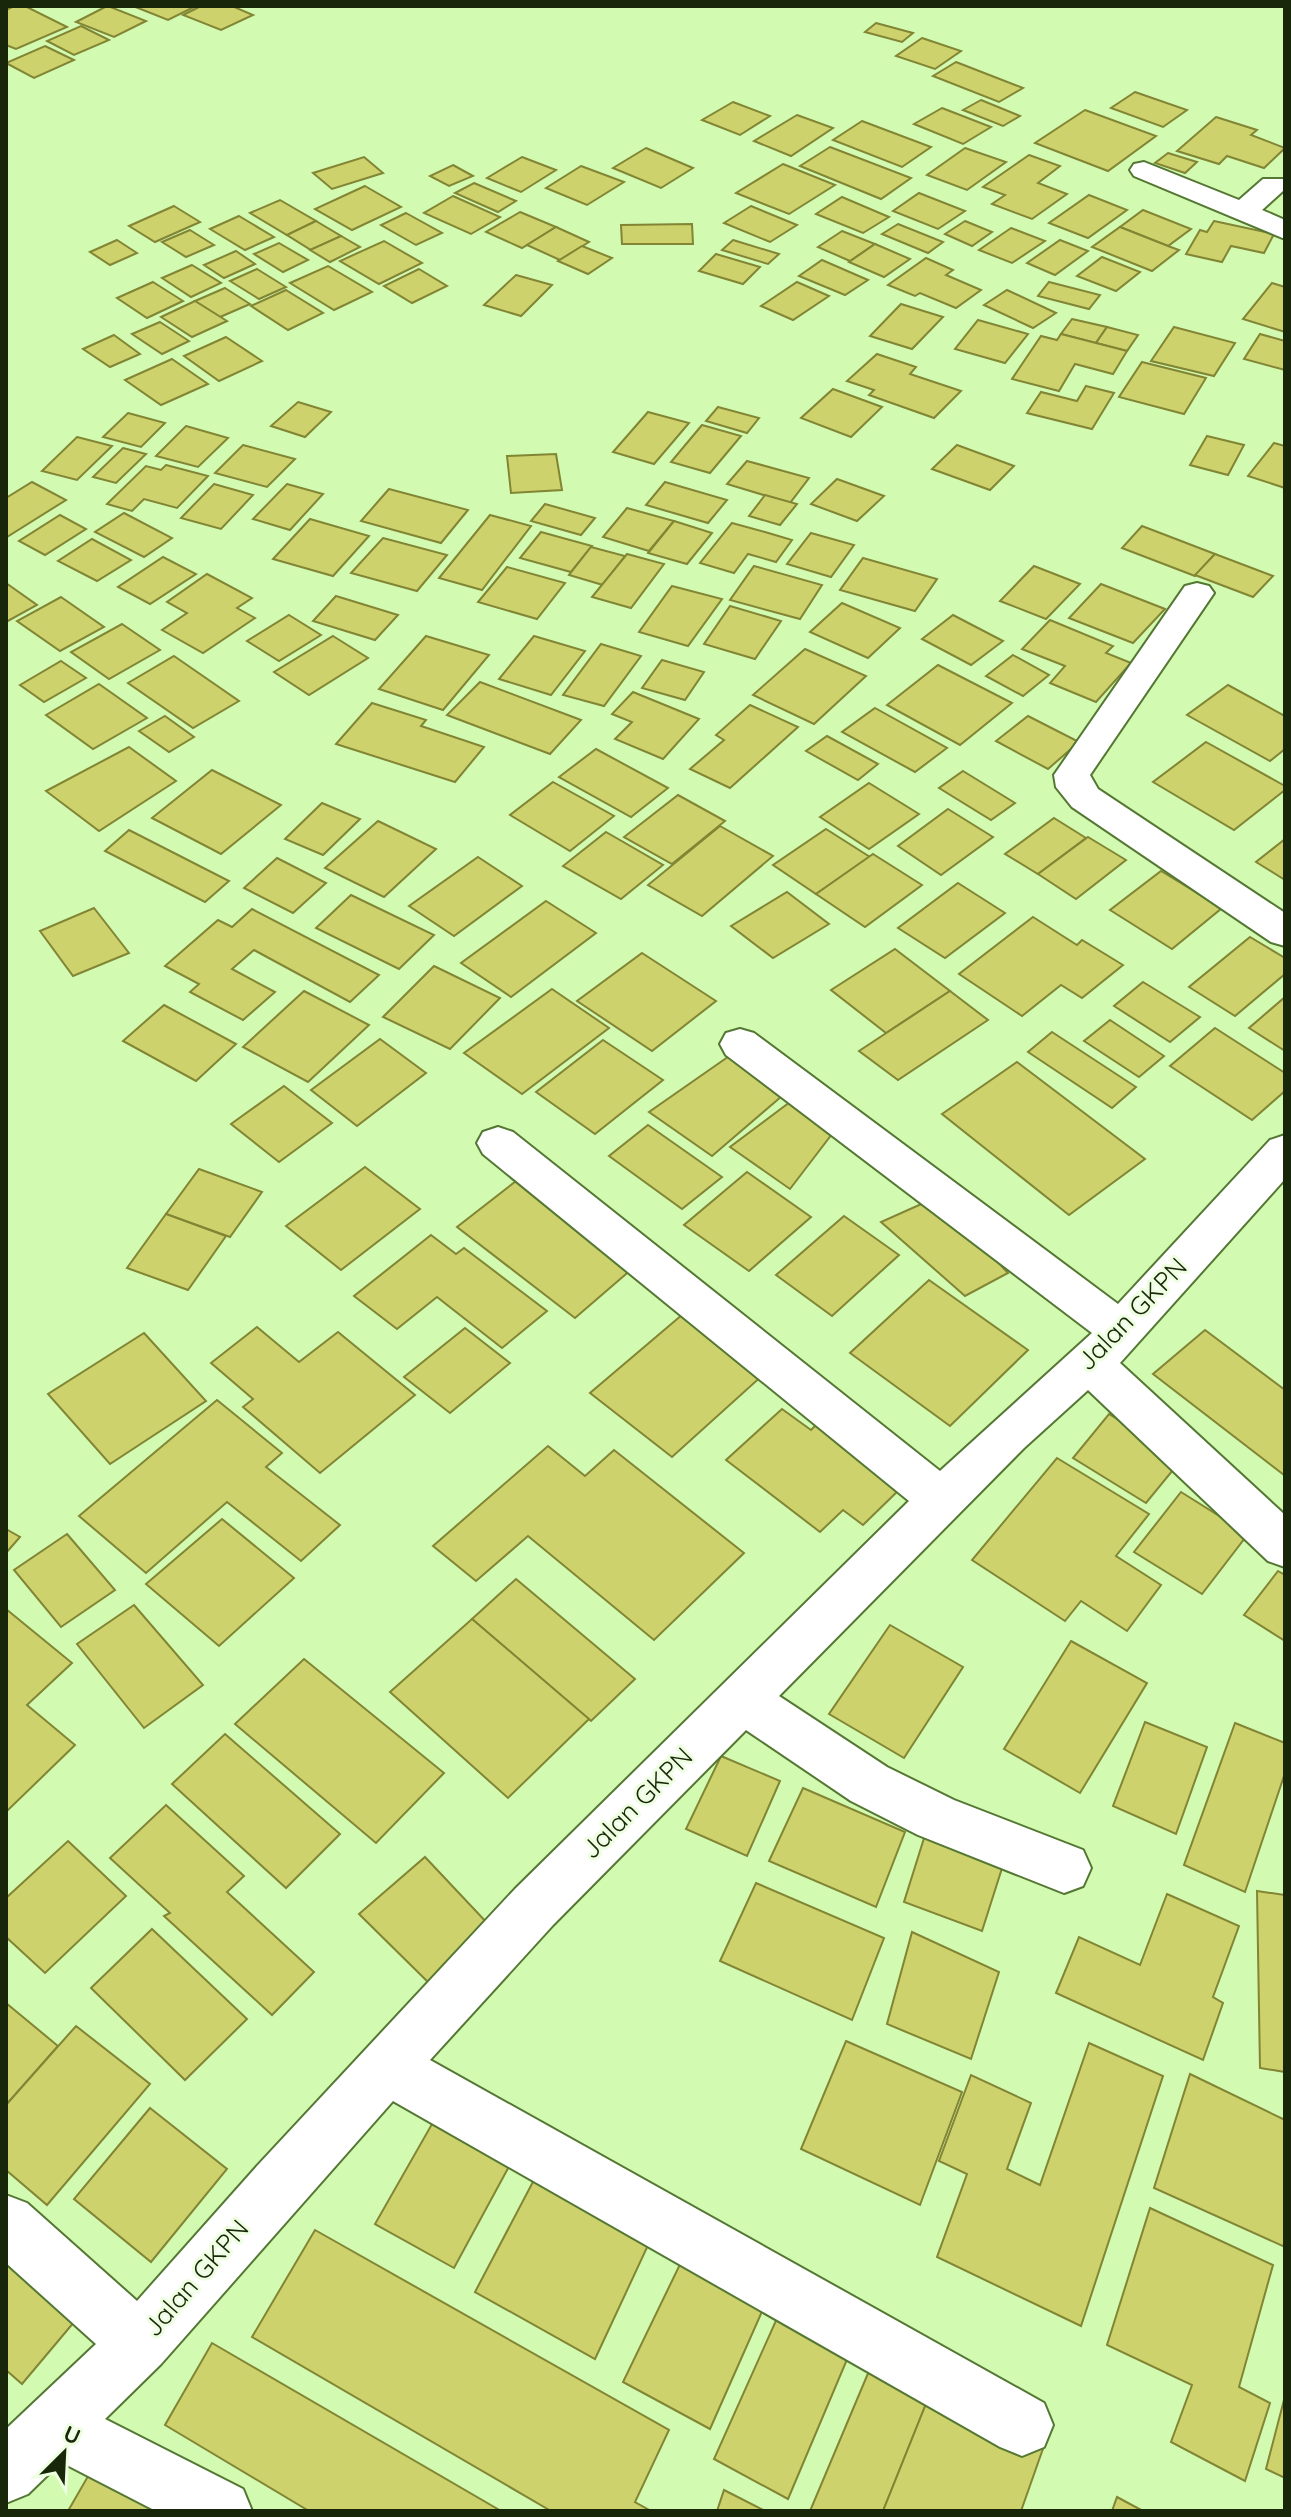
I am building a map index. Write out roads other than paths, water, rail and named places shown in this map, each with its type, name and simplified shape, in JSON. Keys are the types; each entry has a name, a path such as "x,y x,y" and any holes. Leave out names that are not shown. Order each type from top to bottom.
{"street":[{"path":"1144,170 1285,230"},
{"path":"1242,212 1273,185"},
{"path":"1197,593 1076,765 1072,775 1075,787 1096,806 1285,932"},
{"path":"740,1044 1106,1347 1285,1546"},
{"path":"498,1143 942,1500"},
{"name":"Jalan GKPN","path":"6,2472 140,2343 534,1907 942,1500 1066,1381 1106,1347 1285,1151"},
{"path":"741,1699 869,1784 936,1818 1064,1868"},
{"path":"387,2067 1022,2425"},
{"path":"6,2224 140,2343"},
{"path":"56,2426 221,2511"}]}
